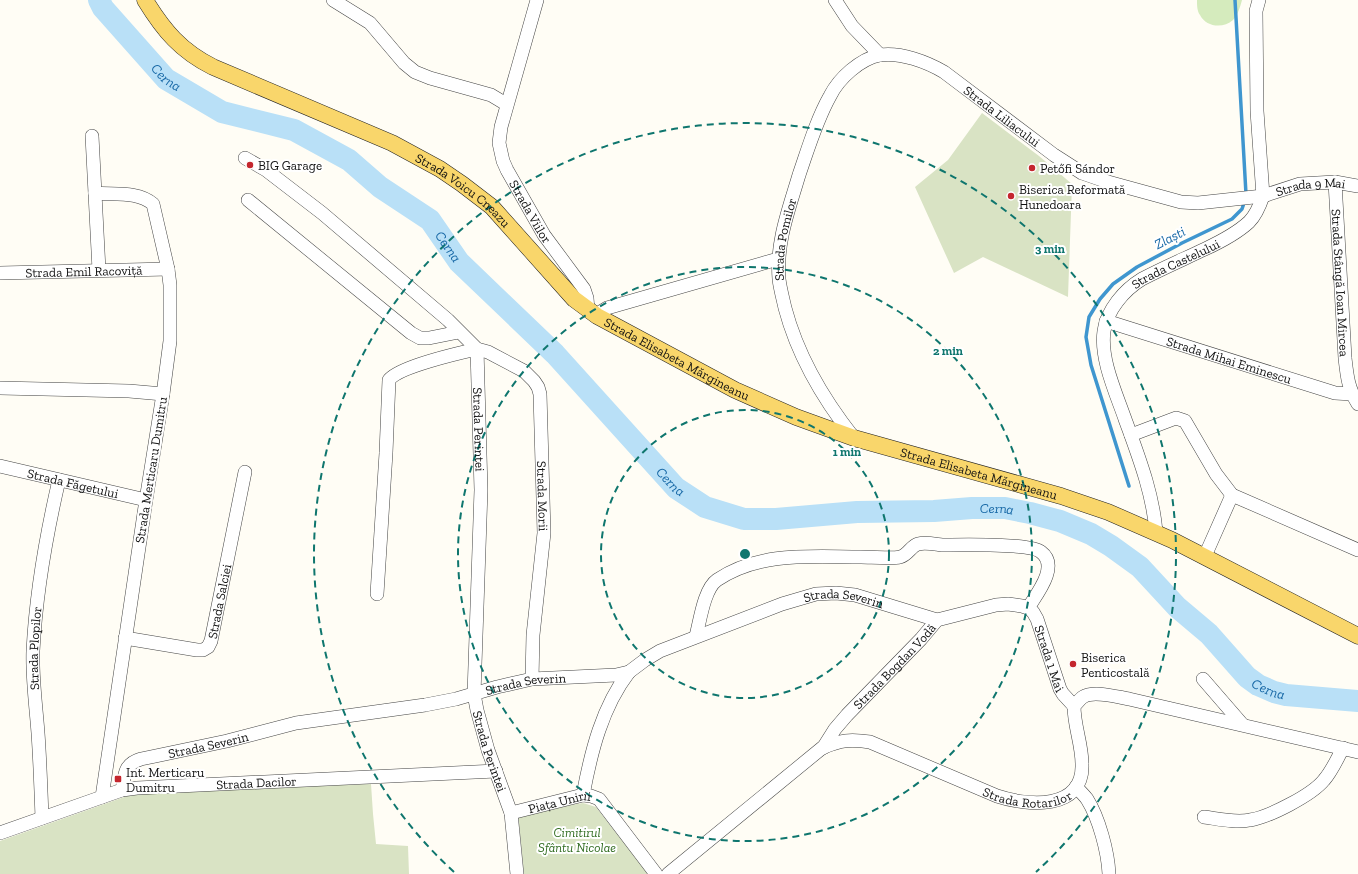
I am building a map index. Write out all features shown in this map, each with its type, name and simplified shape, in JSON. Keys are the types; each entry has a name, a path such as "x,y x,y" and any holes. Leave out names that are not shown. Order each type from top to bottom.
{"main road":[{"name":"Strada Voicu Cneazu","path":"145,0 155,17 171,37 197,59 214,68 392,143 440,169 462,184 492,207 574,299 593,313"},
{"name":"Strada Elisabeta Mărgineanu","path":"593,313 735,390 796,417 854,438 1061,496 1108,512 1156,532 1358,636"}],"street":[{"path":"333,0 370,23 404,63 415,72 430,78 491,95 506,104"},
{"name":"Strada Viilor","path":"537,0 506,104 499,144 503,161 544,235 584,289 593,313"},
{"path":"835,0 852,26 880,55"},
{"name":"Strada Castelului","path":"1156,532 1152,506 1139,457 1111,379 1106,359 1104,333 1106,321 1110,312 1124,294 1138,282 1222,240 1243,227 1255,215 1263,196 1257,111 1256,11 1259,0"},
{"name":"Strada Liliacului","path":"880,55 904,57 930,64 944,72 1054,155 1082,173 1108,182 1181,202 1194,203 1263,196"},
{"name":"Strada Pomilor","path":"854,438 818,387 791,329 779,280 778,259 780,240 800,174 820,116 830,95 841,80 853,69 865,61 880,55"},
{"path":"92,136 99,270"},
{"path":"245,158 266,170 322,213 448,320 477,349 406,369 396,374 389,380 377,594"},
{"name":"Strada 9 Mai","path":"1263,196 1300,184 1335,182 1358,186"},
{"name":"Strada Stângă Ioan Mircea","path":"1335,182 1345,358 1348,384 1355,399"},
{"name":"Strada Merticaru Dumitru","path":"95,194 139,196 147,198 153,204 168,269 171,304 170,341 163,394 102,796"},
{"path":"248,200 411,333 420,338 429,338 460,332"},
{"path":"593,313 778,259"},
{"name":"Strada Emil Racoviță","path":"0,273 168,269"},
{"name":"Strada Mihai Eminescu","path":"1106,321 1355,399"},
{"name":"Strada Morii","path":"477,349 488,352 524,371 534,381 540,394 544,532 533,636 532,680"},
{"name":"Strada Perintei","path":"477,349 481,490 474,694 481,729 511,813"},
{"path":"0,388 130,391 163,394"},
{"path":"1131,435 1176,418 1185,421 1216,474 1232,495 1358,550"},
{"name":"Strada Făgetului","path":"0,466 146,500"},
{"name":"Strada Salciei","path":"126,638 196,650 203,650 208,647 211,641 245,472"},
{"name":"Strada Plopilor","path":"42,818 33,650 44,555 59,480"},
{"path":"1205,556 1232,495"},
{"path":"696,636 708,591 715,581 745,565 778,558 900,556 917,544 1028,547 1041,551 1047,559 1048,570 1046,577 1028,608"},
{"name":"Strada Severin","path":"122,790 127,768 134,761 141,759 296,724 425,705 532,680 616,675 629,672 660,651 782,604 816,594 829,593 855,595 937,620"},
{"name":"Strada Bogdan Vodă","path":"822,748 847,715 921,639 937,620 996,605 1008,604 1028,608"},
{"name":"Strada 1 Mai","path":"1028,608 1033,612 1037,619 1060,689 1074,706"},
{"path":"583,795 597,737 606,711 620,684 629,672"},
{"path":"1203,679 1242,724"},
{"path":"1074,706 1083,697 1088,695 1104,694 1242,724 1358,752"},
{"name":"Strada Rotarilor","path":"668,874 822,748 837,742 854,740 870,742 997,796 1023,802 1056,801 1067,797 1076,787 1082,772 1081,752 1074,719 1074,706"},
{"path":"1204,817 1236,821 1250,820 1294,802 1309,793 1324,781 1343,748"},
{"name":"Strada Dacilor","path":"0,833 122,790 160,786 496,771"},
{"path":"1076,787 1086,798 1094,813 1106,854 1109,874"},
{"name":"Piața Unirii","path":"517,874 511,813 583,795 599,799 656,874"}],"green space":[{"path":"1197,0 1242,0 1235,18 1229,23 1220,26 1210,24 1203,19 1198,12"},
{"path":"982,113 1039,156 1072,184 1068,297 983,257 954,273 915,187 948,160"},
{"path":"371,784 376,844 408,846 409,874 0,874 0,841 127,796 164,791"},
{"name":"Cimitirul Sfântu Nicolae","path":"583,803 596,807 648,874 524,874 518,814"}],"waterway":[{"name":"Cerna","path":"99,0 103,8 166,79 222,112 294,130 349,160 380,187 430,220 459,262 555,354 676,488 705,507 744,519 776,519 857,512 1005,508 1060,521 1091,534 1111,546 1140,567 1177,607 1209,634 1247,677 1258,685 1274,692 1286,695 1358,701"},
{"name":"Zlaști","path":"1235,0 1246,194"},
{"name":"Zlaști","path":"1129,486 1091,365 1086,337 1089,317 1100,299 1113,284 1137,267 1232,219 1242,209 1245,200"}],"place":[{"name":"BIG Garage","path":"250,165"},
{"name":"Petőfi Sándor","path":"1032,168"},
{"name":"Biserica Reformată Hunedoara","path":"1011,196"},
{"name":"Biserica Penticostală","path":"1073,664"},
{"name":"Int. Merticaru Dumitru","path":"118,779"}]}
